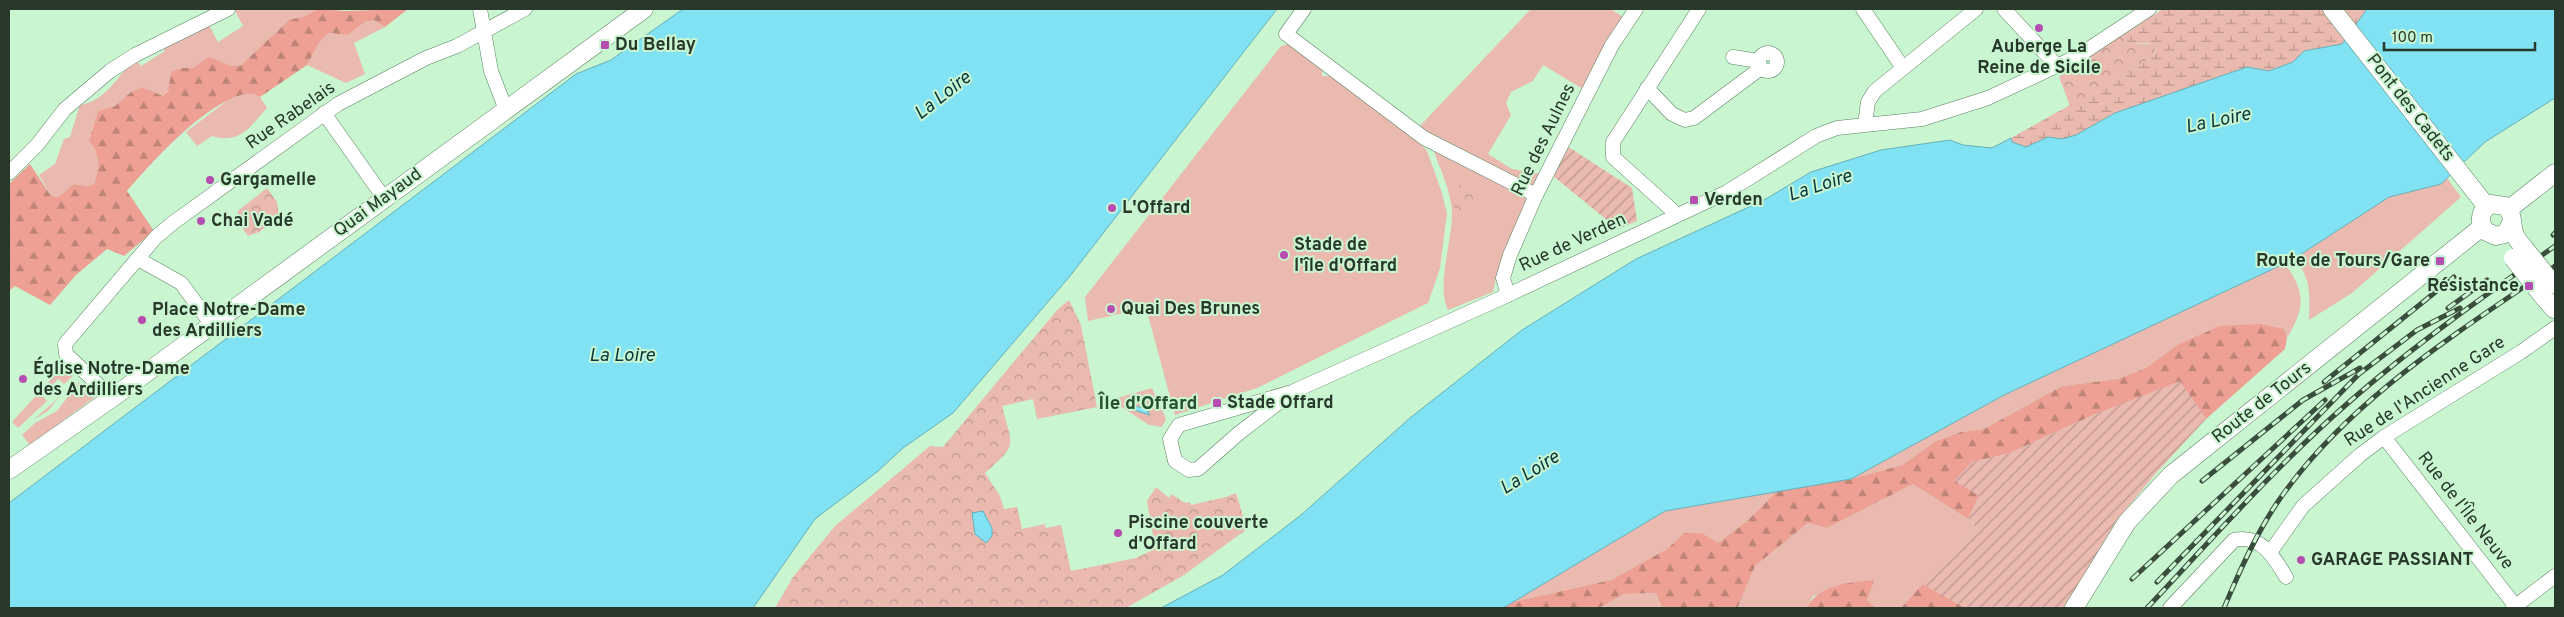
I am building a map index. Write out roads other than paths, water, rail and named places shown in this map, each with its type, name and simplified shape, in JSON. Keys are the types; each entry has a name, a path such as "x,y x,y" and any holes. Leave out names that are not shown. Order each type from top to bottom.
{"main road":[{"name":"Quai Mayaud","path":"9,470 112,398 644,9"},
{"name":"Pont des Cadets","path":"2332,9 2487,207"},
{"path":"2489,232 2505,234 2510,216 2555,173"},
{"path":"2519,253 2510,216 2496,204 2487,207 2481,214 2489,232 2519,253 2550,288 2553,318"},
{"name":"Route de Tours","path":"2074,608 2127,522 2171,475 2489,232"}],"street":[{"path":"9,172 37,145 65,109 110,71 135,54 228,9"},
{"path":"480,9 495,84 506,110"},
{"name":"Rue Rabelais","path":"112,398 65,349 156,238 174,222 324,114 364,90 525,9"},
{"path":"1304,9 1286,34 1424,138 1536,195"},
{"name":"Rue des Aulnes","path":"1508,295 1503,278 1510,256 1536,195 1612,45 1636,9"},
{"path":"1675,216 1672,210 1613,157 1613,142 1699,9"},
{"path":"1863,9 1903,68"},
{"path":"1865,124 1868,102 1875,91 1976,9"},
{"path":"2004,9 2036,41 2057,66"},
{"name":"Rue de Verden","path":"1292,392 1508,295 1727,192 1816,136 1837,128 1922,119 1988,98 2078,56 2149,9"},
{"path":"1647,88 1672,114 1685,120 1694,118 1760,65 1733,57"},
{"path":"324,114 384,198"},
{"path":"138,260 180,283 212,325"},
{"name":"Rue de l'Ancienne Gare","path":"2270,551 2303,506 2384,437 2520,352 2553,318"},
{"path":"1292,392 1238,434 1198,469 1189,470 1175,461 1170,439 1178,425 1292,392"},
{"name":"Rue de l'Île Neuve","path":"2384,437 2515,608"},
{"path":"2170,608 2234,540 2242,538 2270,551 2286,577"},
{"path":"2515,608 2555,576"}],"water":[{"name":"La Loire","path":"683,9 1277,9 1070,276 953,413 903,448 877,472 815,519 753,608 9,608 9,503 576,74 611,60"},
{"name":"La Loire","path":"2367,9 2555,9 2555,98 2485,142 2441,184 2389,197 2292,260 2004,395 1851,479 1665,511 1503,608 1161,608 1223,575 1301,515 1410,418 1522,330 1636,259 1764,200 1811,172 1881,150 1950,140 1963,145 1992,148 2011,138 2012,142 2026,147 2048,137 2062,139 2076,135 2115,113 2247,67 2269,71 2293,62 2304,51 2342,44"},
{"path":"1125,405 1146,408 1150,415 1127,408"},
{"path":"983,511 992,528 992,536 986,543 975,534 972,513"}],"railway":[{"path":"2147,608 2270,477 2348,403 2423,341 2555,246"},
{"path":"2224,608 2248,554 2277,503 2335,433 2404,372 2441,344 2555,266"},
{"path":"2324,382 2454,277"},
{"path":"2448,308 2487,280"},
{"path":"2157,582 2359,374 2417,330 2460,308"},
{"path":"2202,481 2303,400 2360,368"},
{"path":"2132,579 2325,400"}],"place":[{"name":"Auberge La Reine de Sicile","path":"2039,28"},
{"name":"Du Bellay","path":"605,45"},
{"name":"Gargamelle","path":"210,180"},
{"name":"Verden","path":"1694,200"},
{"name":"L'Offard","path":"1112,208"},
{"name":"Chai Vadé","path":"201,221"},
{"name":"Stade de l'île d'Offard","path":"1284,255"},
{"name":"Route de Tours/Gare","path":"2440,261"},
{"name":"Résistance","path":"2529,286"},
{"name":"Quai Des Brunes","path":"1111,309"},
{"name":"Place Notre-Dame des Ardilliers","path":"142,320"},
{"name":"Église Notre-Dame des Ardilliers","path":"23,379"},
{"name":"Stade Offard","path":"1217,403"},
{"name":"Piscine couverte d'Offard","path":"1118,533"},
{"name":"GARAGE PASSIANT","path":"2301,560"}],"district":[{"name":"Île d'Offard","path":"1148,404"}]}
